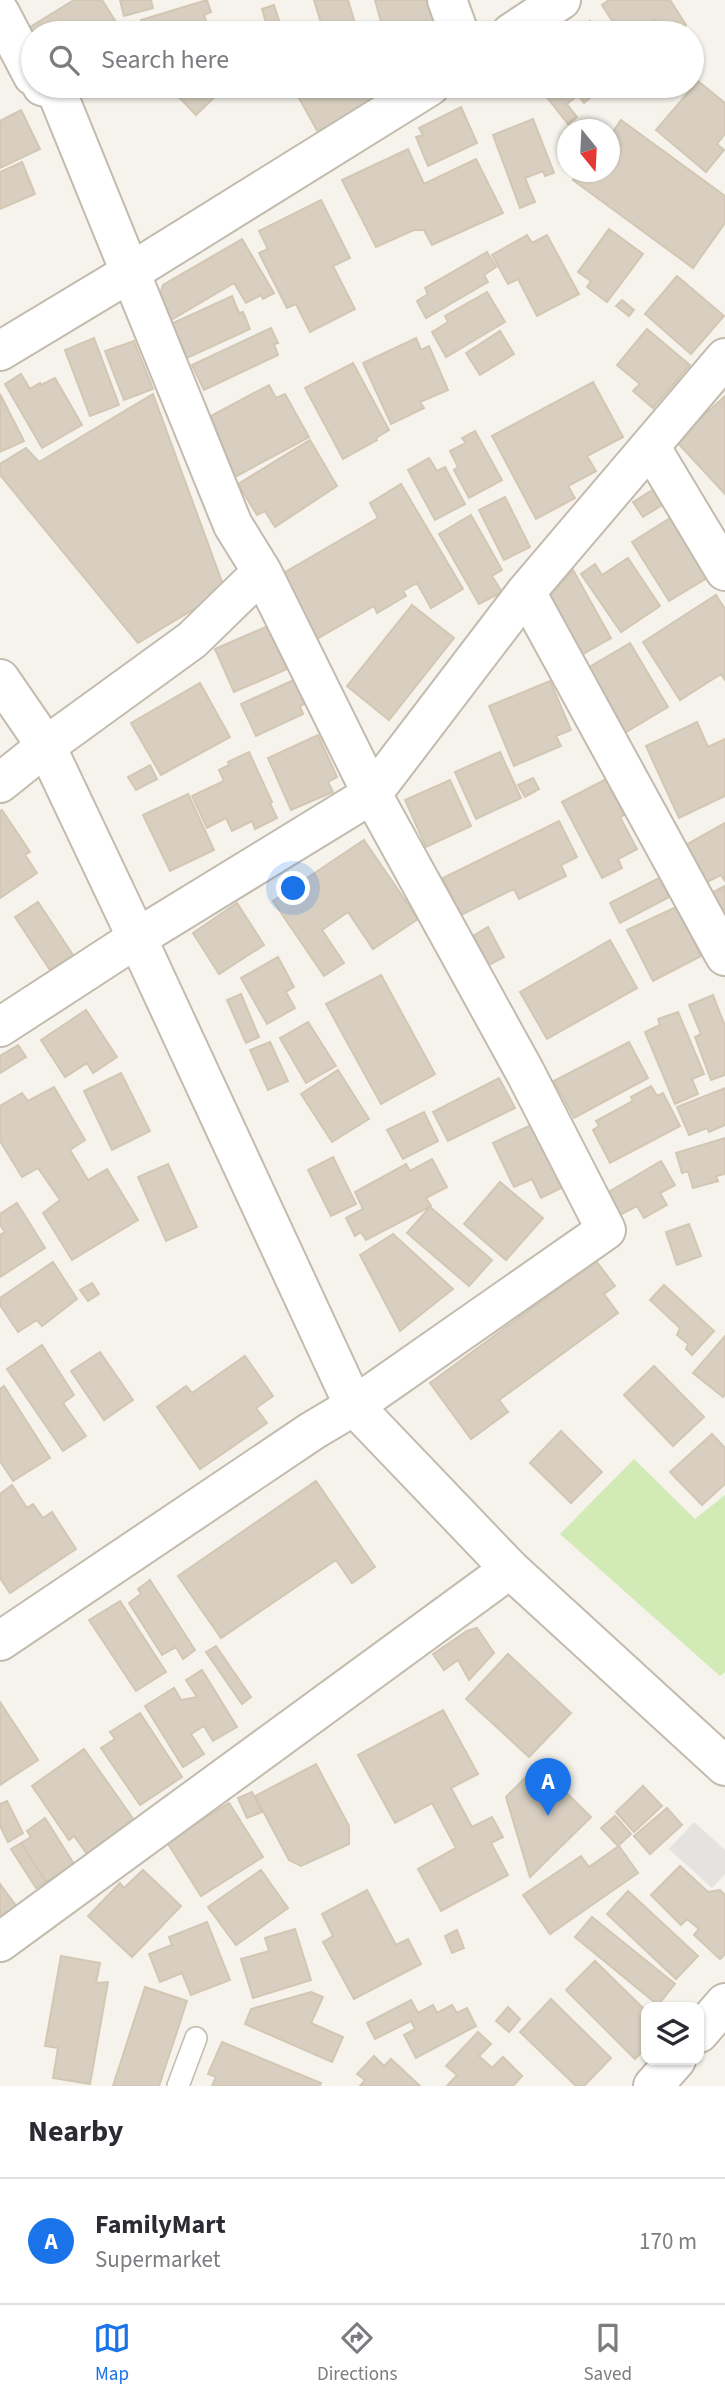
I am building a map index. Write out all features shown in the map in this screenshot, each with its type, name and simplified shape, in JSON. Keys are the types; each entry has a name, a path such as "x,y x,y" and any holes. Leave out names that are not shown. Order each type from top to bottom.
{"street":[{"path":"447,0 454,21"},
{"path":"529,21 561,0"},
{"path":"0,13 21,53"},
{"path":"0,1641 312,1431 354,1406 606,1230 525,1072 372,794 262,572 233,525 58,98"},
{"path":"0,351 411,98"},
{"path":"0,1027 138,938 372,794 527,592 725,358"},
{"path":"650,446 725,571"},
{"path":"0,783 192,639 262,572"},
{"path":"527,592 725,956"},
{"path":"0,679 46,746 138,938 354,1406 510,1569 725,1766"},
{"path":"0,1942 510,1569"},
{"path":"704,2027 725,2003"},
{"path":"653,2086 672,2065"}],"lane":[{"path":"178,2086 196,2038"}],"green space":[{"path":"634,1459 695,1519 725,1495 725,1672 720,1676 560,1534"}],"shaded area":[{"path":"694,1822 725,1850 725,1874 712,1888 669,1849"}],"building":[{"path":"74,0 102,0 115,21 40,21"},
{"path":"120,0 151,0 153,8 124,16"},
{"path":"207,0 211,12 204,15 206,21 141,20"},
{"path":"314,0 348,0 354,21 320,21"},
{"path":"375,0 429,0 435,21 381,21"},
{"path":"609,0 670,0 683,21 612,21 602,5"},
{"path":"274,5 279,21 266,21 262,9"},
{"path":"704,86 725,103 725,134 717,144 724,150 706,172 656,130 683,98 704,98"},
{"path":"180,98 214,98 196,115"},
{"path":"299,98 375,98 318,132"},
{"path":"547,98 574,98 567,104 577,117 564,119"},
{"path":"461,107 477,143 428,166 416,137 423,135 419,128"},
{"path":"21,110 40,149 0,168 0,121"},
{"path":"533,119 554,173 545,176 543,171 525,178 535,202 520,208 493,135"},
{"path":"620,121 725,196 725,223 693,268 576,182 620,182"},
{"path":"408,149 424,184 476,159 503,213 432,245 424,230 414,230 376,247 342,180"},
{"path":"22,162 35,194 0,209 0,172"},
{"path":"321,200 350,258 333,266 355,309 310,332 296,304 287,308 259,253 268,249 259,231"},
{"path":"609,229 643,254 607,302 587,287 591,281 578,272"},
{"path":"527,235 532,243 547,235 579,294 537,316 518,279 508,284 492,255"},
{"path":"242,239 274,293 263,299 261,295 246,303 234,283 166,323 158,301 163,285"},
{"path":"487,252 496,267 484,275 488,282 426,318 417,301 428,294 425,288"},
{"path":"677,276 724,316 691,354 645,314"},
{"path":"487,292 505,322 446,357 432,332 448,322 445,316"},
{"path":"232,296 250,329 187,358 171,324"},
{"path":"622,300 634,310 629,316 616,306"},
{"path":"271,328 278,343 274,344 278,355 204,390 192,365"},
{"path":"647,329 690,365 653,408 633,391 640,384 617,365"},
{"path":"500,331 514,354 480,375 466,353"},
{"path":"94,338 119,405 90,416 65,350"},
{"path":"416,338 421,350 429,346 448,390 420,402 424,408 391,424 363,363"},
{"path":"134,341 153,389 124,400 105,351"},
{"path":"353,363 389,430 343,459 305,388"},
{"path":"21,374 30,389 55,378 82,425 42,448 5,384"},
{"path":"593,382 623,437 587,456 596,471 568,486 575,498 536,519 492,436"},
{"path":"269,385 276,398 285,394 309,437 235,477 211,416"},
{"path":"0,394 24,441 0,452"},
{"path":"153,394 225,590 138,643 0,475 0,464 26,448 39,462"},
{"path":"725,396 725,494 676,441"},
{"path":"475,431 502,480 469,498 454,470 458,467 450,451 466,443 462,438"},
{"path":"310,440 337,486 275,527 265,511 257,515 238,484"},
{"path":"429,458 437,471 445,467 465,504 435,520 408,470"},
{"path":"401,484 463,589 431,608 417,583 403,591 406,596 377,613 374,606 317,639 280,575 378,518 370,503"},
{"path":"657,487 667,502 643,517 633,502"},
{"path":"505,497 530,547 504,560 479,510"},
{"path":"471,515 502,570 492,576 502,592 479,604 439,534"},
{"path":"672,517 709,577 669,601 632,542"},
{"path":"628,558 660,606 621,632 581,574 595,564 602,575"},
{"path":"573,570 611,638 574,659 546,600"},
{"path":"716,595 725,609 725,680 721,674 680,700 643,642"},
{"path":"412,605 454,638 389,720 347,686"},
{"path":"268,626 287,669 234,692 215,649"},
{"path":"630,643 668,707 623,734 584,670"},
{"path":"300,677 311,700 300,706 303,714 256,736 241,704"},
{"path":"550,681 571,730 556,736 561,746 514,766 489,706"},
{"path":"200,683 230,737 161,775 131,723"},
{"path":"697,722 708,747 725,739 725,796 679,818 646,746"},
{"path":"318,735 337,777 328,782 333,792 291,810 268,758"},
{"path":"249,752 277,818 255,829 252,821 232,831 226,818 207,828 192,796 224,781 219,770 229,765 228,762"},
{"path":"500,752 521,798 476,819 455,772"},
{"path":"150,765 157,779 136,790 128,777"},
{"path":"533,778 539,789 525,797 518,785"},
{"path":"606,779 624,815 620,817 637,849 618,859 622,868 602,878 562,802"},
{"path":"450,780 471,826 426,847 405,800"},
{"path":"188,794 214,850 170,871 143,815"},
{"path":"2,810 30,852 25,855 37,873 0,898 0,811"},
{"path":"559,821 577,857 561,865 566,876 519,899 514,889 461,915 443,878"},
{"path":"725,823 725,881 721,875 707,882 686,845"},
{"path":"364,840 418,919 373,949 348,912 322,930 344,963 324,976 273,901"},
{"path":"659,878 669,897 620,923 610,903"},
{"path":"725,886 725,929 706,896"},
{"path":"38,902 73,955 50,970 15,917"},
{"path":"237,903 264,945 219,974 193,933"},
{"path":"676,907 701,956 653,981 627,930"},
{"path":"488,927 504,957 489,965 473,936"},
{"path":"610,940 637,988 547,1039 520,992"},
{"path":"278,957 294,987 286,992 295,1008 267,1024 241,978"},
{"path":"381,975 435,1074 381,1104 326,1004"},
{"path":"241,994 259,1037 246,1043 227,1000"},
{"path":"713,995 725,1026 725,1075 711,1080 695,1037 701,1034 689,1005"},
{"path":"86,1010 117,1057 93,1073 87,1063 65,1077 41,1040"},
{"path":"678,1012 704,1074 692,1079 698,1094 675,1104 645,1032 660,1025 658,1019"},
{"path":"308,1022 336,1066 306,1083 280,1038"},
{"path":"270,1042 288,1081 268,1090 250,1050"},
{"path":"629,1042 648,1078 574,1118 554,1081"},
{"path":"18,1045 26,1057 0,1073 0,1056"},
{"path":"338,1070 369,1119 332,1142 301,1094"},
{"path":"121,1073 150,1131 112,1150 84,1091"},
{"path":"499,1078 515,1108 448,1141 433,1112"},
{"path":"651,1086 657,1096 663,1093 680,1126 610,1163 593,1130 599,1126 596,1121 633,1101 631,1097"},
{"path":"54,1087 85,1140 70,1150 88,1180 107,1169 138,1220 72,1260 43,1213 60,1200 38,1168 22,1177 0,1141 0,1106 22,1093 28,1101"},
{"path":"725,1088 725,1125 709,1132 707,1128 689,1135 677,1107"},
{"path":"424,1112 438,1141 403,1159 387,1130"},
{"path":"533,1124 563,1187 541,1198 532,1179 514,1187 493,1143"},
{"path":"725,1138 725,1174 716,1176 718,1181 693,1188 688,1171 682,1173 676,1153"},
{"path":"333,1157 356,1204 331,1216 308,1170"},
{"path":"432,1159 447,1187 426,1198 431,1206 366,1240 361,1232 355,1236 346,1218 363,1209 355,1192 406,1164 410,1171"},
{"path":"661,1161 675,1185 660,1193 667,1205 644,1218 637,1206 618,1216 605,1194"},
{"path":"168,1164 197,1227 166,1241 138,1177"},
{"path":"500,1182 543,1218 506,1260 464,1224"},
{"path":"17,1203 45,1248 0,1277 0,1235 5,1232 0,1225 0,1214"},
{"path":"430,1207 492,1260 469,1286 407,1233"},
{"path":"689,1224 701,1256 677,1265 666,1232"},
{"path":"393,1234 453,1289 400,1331 360,1255"},
{"path":"596,1261 615,1286 604,1294 618,1313 499,1400 508,1412 471,1439 430,1383"},
{"path":"53,1262 77,1299 42,1326 37,1320 18,1332 0,1305 0,1298"},
{"path":"92,1283 99,1294 88,1301 80,1290"},
{"path":"664,1285 714,1331 692,1355 686,1349 688,1344 677,1335 680,1328 650,1300"},
{"path":"725,1336 725,1394 723,1397 693,1373"},
{"path":"42,1345 74,1395 63,1403 86,1436 63,1451 7,1369"},
{"path":"100,1352 133,1400 104,1420 71,1371"},
{"path":"245,1356 273,1396 256,1408 267,1423 200,1469 157,1407 186,1386 192,1393"},
{"path":"654,1366 704,1417 673,1446 624,1395"},
{"path":"4,1386 50,1458 13,1481 0,1461 0,1389"},
{"path":"561,1431 602,1472 571,1503 530,1463"},
{"path":"712,1434 725,1448 725,1484 702,1505 670,1472"},
{"path":"316,1481 375,1567 352,1583 336,1560 221,1638 178,1576"},
{"path":"12,1485 27,1508 33,1504 43,1518 52,1512 76,1549 10,1593 0,1578 0,1494"},
{"path":"150,1580 195,1650 183,1659 176,1647 162,1655 129,1603 141,1594 138,1589"},
{"path":"120,1601 166,1672 136,1691 89,1620"},
{"path":"477,1628 494,1653 469,1680 458,1660 444,1670 433,1654 467,1631"},
{"path":"216,1646 251,1697 242,1704 206,1652"},
{"path":"508,1654 571,1713 529,1757 466,1699"},
{"path":"202,1670 237,1727 213,1741 204,1726 191,1734 204,1754 183,1767 145,1706 174,1688 181,1700 197,1697 186,1680"},
{"path":"0,1702 38,1760 0,1785"},
{"path":"443,1710 478,1774 451,1788 472,1827 492,1817 503,1837 491,1843 508,1875 441,1911 418,1869 456,1848 432,1803 395,1823 358,1755"},
{"path":"140,1713 182,1777 140,1805 101,1748 115,1739 110,1732"},
{"path":"84,1749 134,1820 87,1854 74,1836 69,1840 32,1786"},
{"path":"316,1764 349,1826 349,1844 301,1866 289,1860 255,1796"},
{"path":"538,1765 591,1817 530,1877 506,1797"},
{"path":"643,1786 662,1806 634,1832 616,1812"},
{"path":"252,1792 262,1812 247,1818 238,1798"},
{"path":"7,1801 23,1833 8,1842 0,1826 0,1804"},
{"path":"229,1803 263,1857 201,1896 167,1842"},
{"path":"667,1808 682,1825 650,1854 634,1836"},
{"path":"615,1816 631,1834 618,1846 601,1828"},
{"path":"45,1818 74,1864 46,1882 21,1843 31,1837 27,1831"},
{"path":"21,1843 46,1882 36,1888 11,1849"},
{"path":"619,1846 638,1873 550,1934 523,1895 581,1856 589,1867"},
{"path":"680,1866 708,1892 720,1890 725,1895 725,1954 720,1959 694,1935 699,1929 687,1919 681,1925 651,1895"},
{"path":"143,1870 181,1906 132,1957 88,1916 120,1883 124,1888"},
{"path":"261,1870 288,1908 236,1945 208,1907"},
{"path":"0,1884 17,1907 0,1919"},
{"path":"367,1890 396,1945 408,1939 421,1964 354,1999 323,1942 333,1936 322,1914"},
{"path":"628,1891 698,1956 676,1979 607,1914"},
{"path":"592,1917 675,1984 660,2002 654,2002 575,1937"},
{"path":"207,1922 230,1980 191,1995 182,1973 160,1982 149,1954 172,1945 169,1937"},
{"path":"295,1929 311,1980 253,1998 241,1959 269,1951 265,1938"},
{"path":"457,1930 464,1948 452,1953 445,1936"},
{"path":"61,1956 100,1963 96,1983 108,1982 90,2084 53,2078 58,2048 45,2046"},
{"path":"595,1961 641,2006 641,2053 635,2059 566,1990"},
{"path":"145,1987 187,2001 159,2086 113,2086"},
{"path":"311,1992 323,1997 311,2023 343,2037 332,2062 245,2024 251,2009"},
{"path":"551,1999 611,2058 584,2086 576,2086 520,2032"},
{"path":"411,2000 418,2013 433,2005 437,2013 452,2005 457,2013 467,2008 476,2026 416,2058 404,2035 415,2029 411,2021 375,2039 367,2023"},
{"path":"508,2007 520,2019 509,2032 496,2021"},
{"path":"478,2032 491,2044 479,2056 492,2068 503,2057 522,2076 513,2086 447,2086 457,2075 446,2066"},
{"path":"222,2042 321,2083 320,2086 212,2086 216,2077 208,2074"},
{"path":"374,2056 384,2066 391,2059 420,2086 360,2086 365,2080 357,2074"}],"place":[{"name":"FamilyMart","path":"548,1816"}]}
